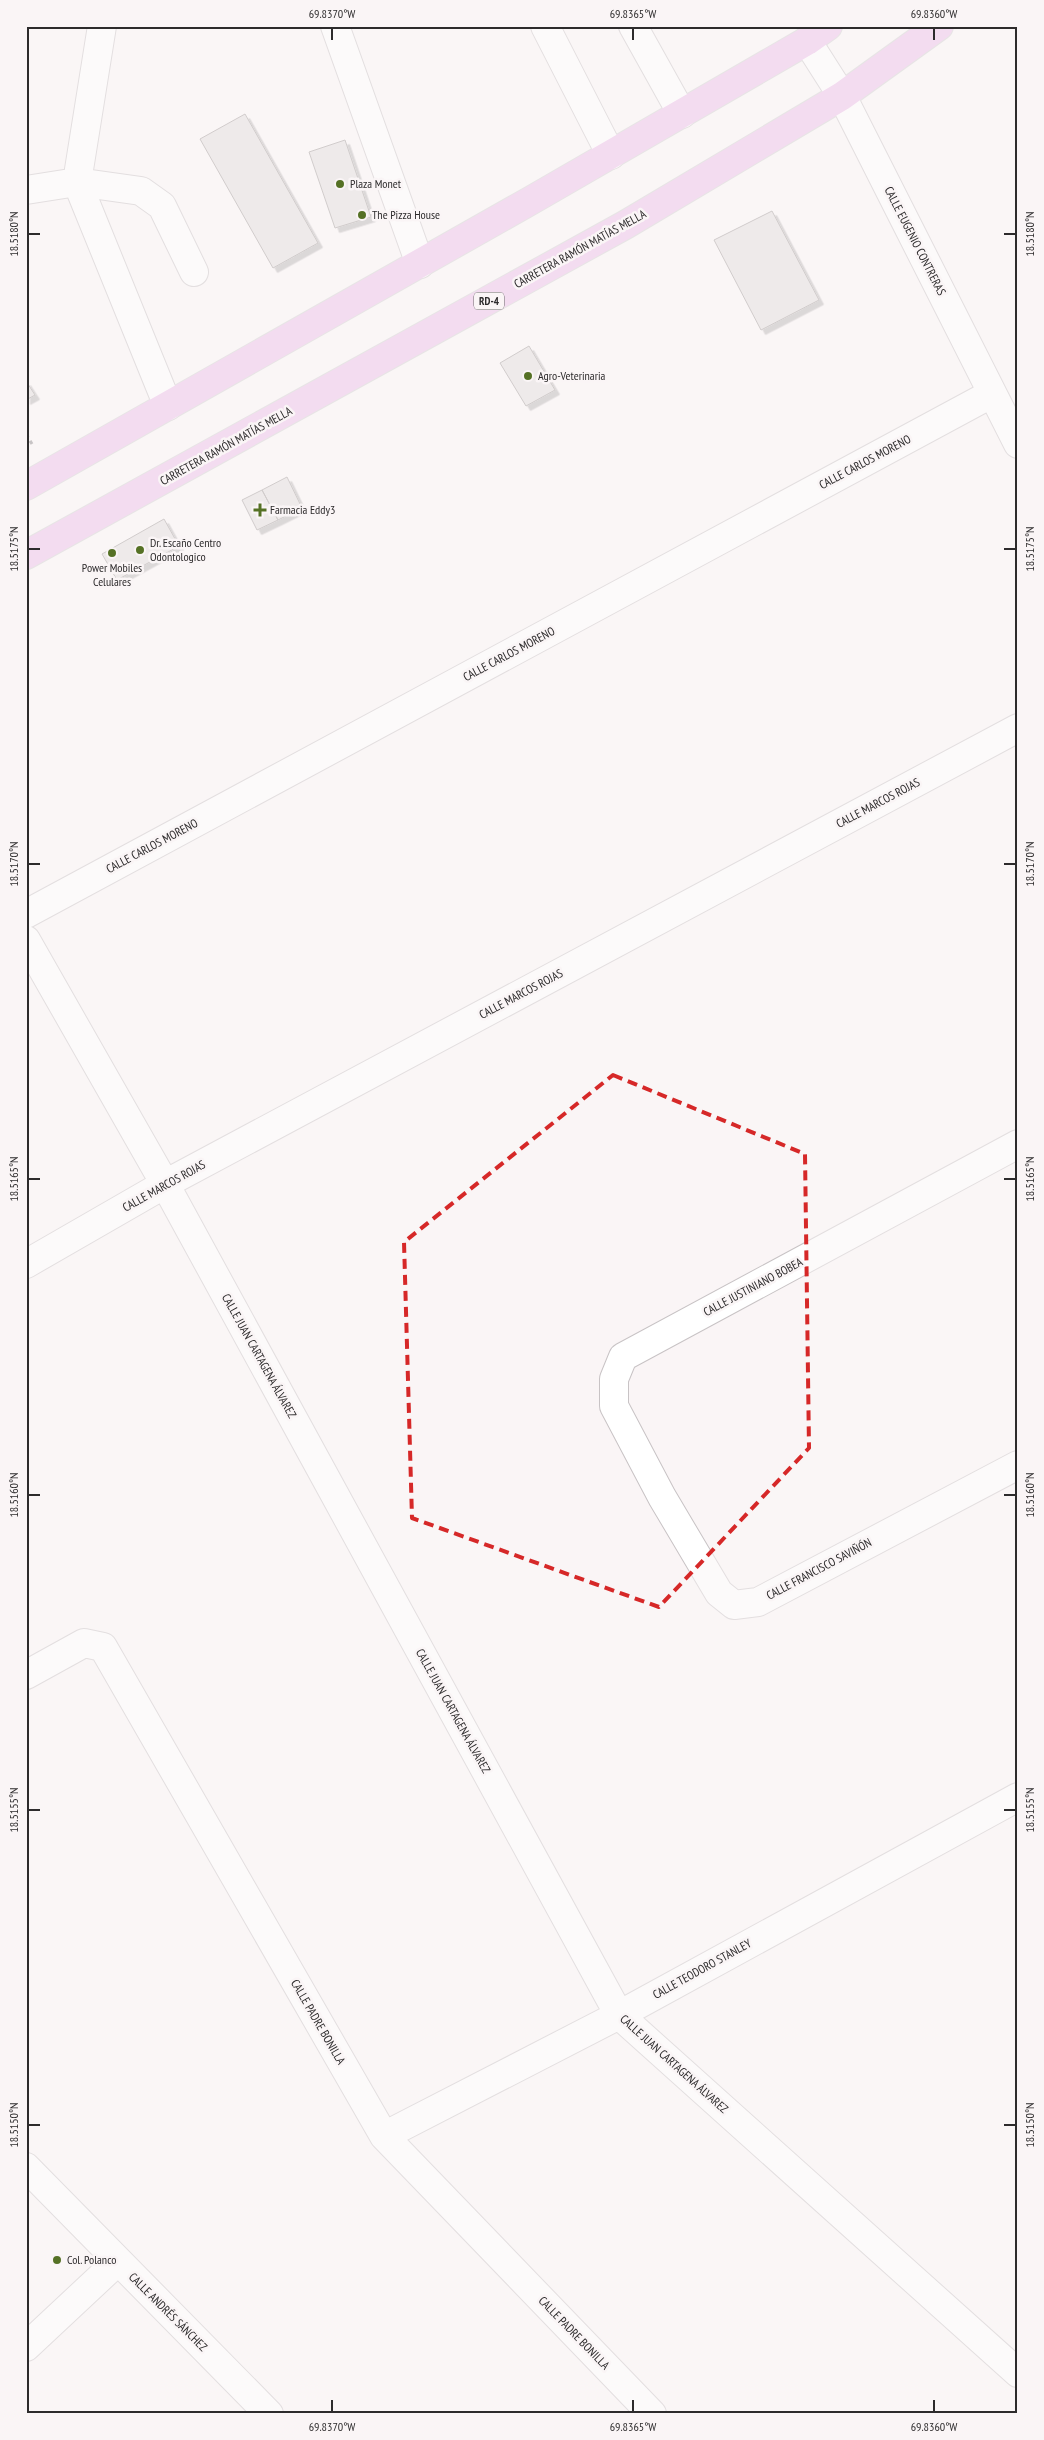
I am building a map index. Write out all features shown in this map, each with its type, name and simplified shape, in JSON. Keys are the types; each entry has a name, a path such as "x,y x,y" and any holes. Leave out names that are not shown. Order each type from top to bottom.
{"main road":[{"name":"CARRETERA RAMÓN MATÍAS MELLA","path":"26,555 625,225 842,96 939,26"},
{"path":"26,486 611,155 818,34"}],"street":[{"path":"102,26 77,182 168,406"},
{"path":"335,26 420,264"},
{"path":"545,26 611,155"},
{"path":"633,26 682,114"},
{"name":"CALLE EUGENIO CONTRERAS","path":"818,34 842,96 991,394 1018,444"},
{"path":"26,190 77,182 141,191 162,206 194,272"},
{"name":"CALLE CARLOS MORENO","path":"26,914 991,394"},
{"name":"CALLE MARCOS ROJAS","path":"26,1264 165,1184 1018,728"},
{"name":"CALLE JUAN CARTAGENA ÁLVAREZ","path":"26,940 165,1184 619,2015 1018,2373"},
{"name":"CALLE JUSTINIANO BOBEA","path":"662,1497 614,1406 614,1379 623,1357 1018,1144"},
{"name":"CALLE FRANCISCO SAVIÑÓN","path":"662,1497 719,1593 734,1605 758,1602 1018,1465"},
{"name":"CALLE PADRE BONILLA","path":"26,1675 84,1644 103,1647 384,2136 652,2414"},
{"name":"CALLE TEODORO STANLEY","path":"384,2136 619,2015 1018,1797"},
{"name":"CALLE ANDRÉS SÁNCHEZ","path":"26,2167 269,2414"},
{"path":"26,2348 118,2261"}],"highlighted area":[{"path":"613,1075 805,1154 809,1448 659,1607 412,1518 404,1242"}],"building":[{"path":"245,114 318,243 273,268 200,139"},
{"name":"Plaza Monet","path":"345,140 371,217 335,228 309,152"},
{"path":"772,211 819,300 761,330 714,240"},
{"name":"Agro-Veterinaria","path":"529,346 555,390 526,406 500,363"},
{"path":"26,381 35,395 26,400"},
{"path":"287,477 302,508 278,520 262,490"},
{"name":"Farmacia Eddy3","path":"262,490 278,520 257,530 242,500"},
{"name":"Dr. Escaño Centro Odontologico","path":"164,519 179,546 117,580 102,554"}],"place":[{"name":"Plaza Monet","path":"340,184"},
{"name":"The Pizza House","path":"362,215"},
{"name":"Agro-Veterinaria","path":"528,376"},
{"name":"Farmacia Eddy3","path":"260,510"},
{"name":"Dr. Escaño Centro Odontologico","path":"140,550"},
{"name":"Power Mobiles Celulares","path":"112,553"},
{"name":"Col. Polanco","path":"57,2260"}]}
